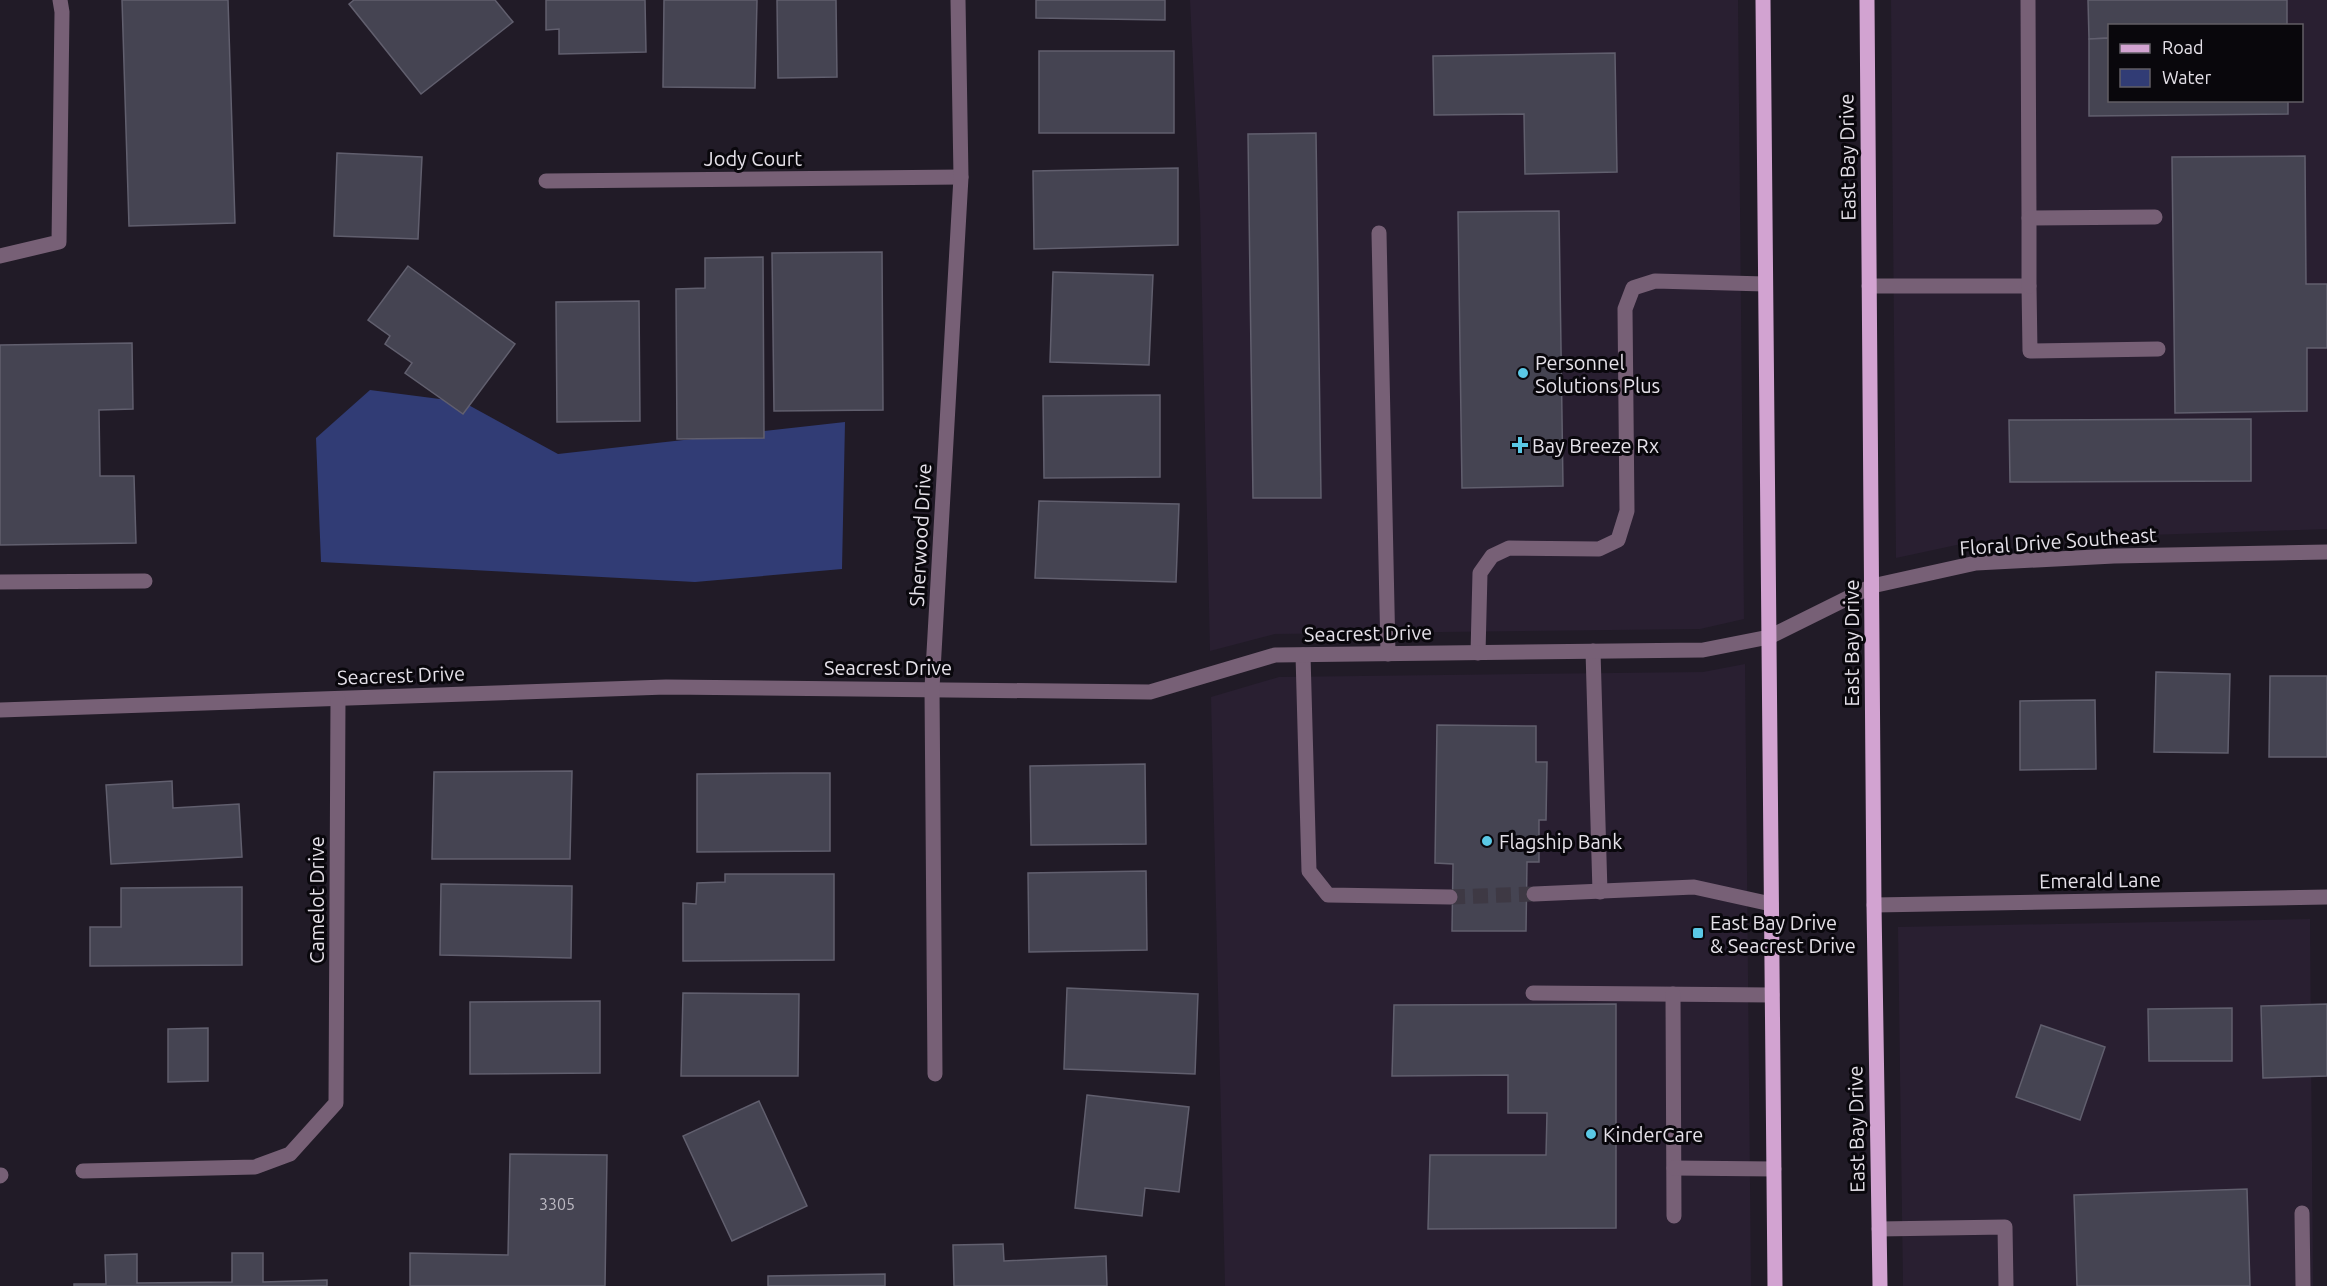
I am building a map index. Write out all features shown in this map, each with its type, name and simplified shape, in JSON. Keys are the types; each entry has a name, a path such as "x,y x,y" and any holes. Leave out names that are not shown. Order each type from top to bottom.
{"main road":[{"path":"1763,0 1775,1286"},
{"name":"East Bay Drive","path":"1867,0 1874,905 1880,1286"}],"street":[{"path":"0,256 59,242 62,12 60,0"},
{"name":"Sherwood Drive","path":"935,1074 932,688 961,177 958,0"},
{"path":"2028,0 2030,351 2158,350"},
{"name":"Jody Court","path":"546,181 961,177"},
{"path":"2029,218 2155,217"},
{"path":"1379,233 1388,654"},
{"path":"1478,653 1480,573 1492,556 1509,548 1599,549 1618,540 1628,511 1625,309 1633,288 1655,281 1765,284"},
{"path":"1869,286 2029,286"},
{"name":"Floral Drive Southeast","path":"1769,637 1872,586 1976,563 2114,556 2327,552"},
{"path":"0,582 145,581"},
{"name":"Seacrest Drive","path":"0,710 666,687 1150,692 1275,655 1703,650 1769,637"},
{"path":"1593,651 1599,892"},
{"path":"1303,655 1309,871 1328,895 1450,897"},
{"name":"Camelot Drive","path":"83,1171 255,1167 290,1154 336,1103 338,699"},
{"path":"1534,894 1694,887 1771,903"},
{"name":"Emerald Lane","path":"1874,905 2327,897"},
{"path":"1533,993 1772,995"},
{"path":"1673,994 1674,1216"},
{"path":"1674,1168 1774,1169"},
{"path":"2302,1213 2303,1286"},
{"path":"1879,1229 2006,1227 2006,1286"}],"shaded area":[{"path":"1190,0 1738,0 1744,619 1700,629 1275,634 1210,651 1200,208"},
{"path":"1891,0 2327,0 2327,529 1975,541 1896,558"},
{"path":"1745,664 1751,1286 1225,1286 1211,697 1279,677 1703,672"},
{"path":"2310,919 2313,1286 1903,1286 1898,927"}],"water":[{"path":"370,390 463,402 558,454 845,422 842,569 695,582 321,562 316,438"}],"building":[{"path":"122,0 228,0 235,223 129,226"},
{"path":"354,0 495,0 513,22 421,94 349,4"},
{"path":"546,0 645,0 646,52 559,54 559,29 546,30"},
{"path":"664,0 757,0 755,88 663,87"},
{"path":"777,0 836,0 837,77 778,78"},
{"path":"1036,0 1165,0 1165,20 1036,18"},
{"path":"2088,0 2287,0 2287,24 2108,24 2108,38 2089,39"},
{"path":"2108,38 2108,102 2288,102 2288,114 2089,116 2089,39"},
{"path":"1039,51 1174,51 1174,133 1039,133"},
{"path":"1615,53 1617,172 1525,174 1524,114 1434,115 1433,56"},
{"path":"1316,133 1321,498 1253,498 1248,134"},
{"path":"337,153 422,157 418,239 334,236"},
{"path":"2305,156 2306,284 2327,284 2327,348 2307,348 2307,411 2175,413 2172,157"},
{"path":"1178,168 1178,245 1034,249 1033,171"},
{"path":"1559,211 1563,486 1462,488 1458,212"},
{"path":"882,252 883,410 774,411 772,253"},
{"path":"763,257 764,438 677,439 676,289 705,288 705,258"},
{"path":"408,266 515,344 463,414 405,373 412,363 385,344 390,336 368,320"},
{"path":"1053,272 1153,275 1149,365 1050,362"},
{"path":"639,301 640,421 557,422 556,302"},
{"path":"132,343 133,409 99,410 100,476 134,476 136,543 0,545 0,345"},
{"path":"1160,395 1160,477 1044,478 1043,396"},
{"path":"2251,419 2251,481 2010,482 2009,420"},
{"path":"1039,501 1179,504 1176,582 1035,578"},
{"path":"2156,672 2230,674 2228,753 2154,752"},
{"path":"2270,676 2327,676 2327,757 2269,757"},
{"path":"2095,700 2096,769 2020,770 2020,701"},
{"name":"Flagship Bank","path":"1437,725 1536,726 1536,762 1547,762 1546,820 1539,820 1539,862 1527,862 1526,931 1452,931 1453,864 1435,863"},
{"path":"1145,764 1146,844 1031,845 1030,766"},
{"path":"572,771 570,859 432,859 434,772"},
{"path":"830,773 830,851 697,852 697,774"},
{"path":"172,781 173,808 239,804 242,857 111,864 106,785"},
{"path":"1146,871 1147,950 1029,952 1028,873"},
{"path":"725,874 834,874 834,960 683,961 683,903 696,904 697,883 725,882"},
{"path":"441,884 572,886 571,958 440,955"},
{"path":"242,887 242,965 90,966 90,927 121,927 121,888"},
{"path":"1067,988 1198,994 1195,1074 1064,1069"},
{"path":"683,993 799,994 798,1076 681,1076"},
{"path":"600,1001 600,1073 470,1074 470,1002"},
{"path":"1616,1004 1616,1228 1428,1229 1430,1155 1546,1155 1547,1113 1508,1113 1508,1075 1392,1076 1394,1005"},
{"path":"2327,1004 2327,1076 2263,1078 2261,1006"},
{"path":"2232,1008 2232,1061 2149,1061 2148,1009"},
{"path":"2041,1025 2105,1047 2080,1120 2016,1097"},
{"path":"208,1028 208,1081 168,1082 168,1029"},
{"path":"1087,1095 1189,1107 1179,1192 1145,1188 1142,1216 1075,1208"},
{"path":"759,1101 807,1206 732,1241 683,1136"},
{"path":"510,1154 607,1155 605,1286 410,1286 410,1253 508,1255"},
{"path":"2247,1189 2250,1286 2077,1286 2074,1195"},
{"path":"1003,1244 1004,1261 1106,1256 1107,1286 954,1286 953,1245"},
{"path":"232,1253 263,1253 263,1282 327,1280 327,1286 74,1286 74,1284 106,1284 105,1255 137,1254 137,1283 232,1282"},
{"path":"885,1274 885,1286 768,1286 768,1276"}],"tunnel":[{"path":"1450,897 1534,894"}],"place":[{"name":"Personnel Solutions Plus","path":"1523,373"},
{"name":"Bay Breeze Rx","path":"1520,445"},
{"name":"Flagship Bank","path":"1487,841"},
{"name":"East Bay Drive & Seacrest Drive","path":"1698,933"},
{"name":"KinderCare","path":"1591,1134"}]}
